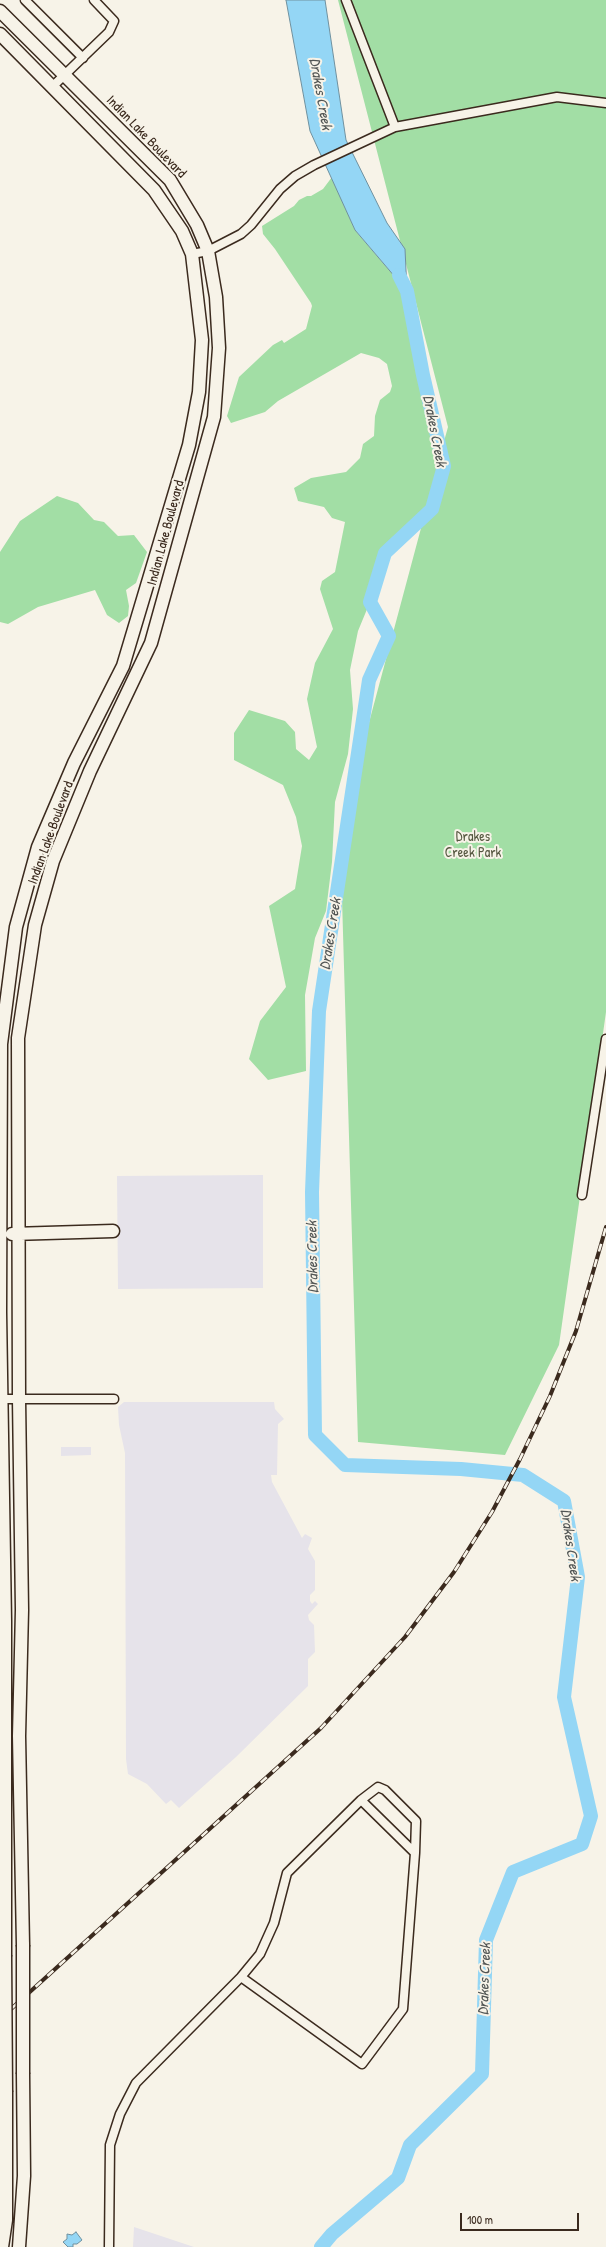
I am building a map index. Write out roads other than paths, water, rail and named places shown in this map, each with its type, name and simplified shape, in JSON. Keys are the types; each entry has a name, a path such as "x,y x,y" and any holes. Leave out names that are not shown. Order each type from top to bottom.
{"main road":[{"name":"Indian Lake Boulevard","path":"0,11 170,180 197,225 208,251 216,297 219,367 214,417 151,643 90,771 53,861 35,925 18,1038 19,1399 22,1610 20,1736 24,2176 19,2247"},
{"name":"Indian Lake Boulevard","path":"1,36 53,86 154,190 182,231 192,254 200,308 202,367 194,423 167,520 123,666 74,763 38,847 16,927 0,1044 2,1621 6,2092 6,2220 2,2247"},
{"path":"167,520 183,525"},
{"path":"2,1029 18,1038"},
{"path":"0,1044 18,1038"},
{"path":"1,1236 19,1232 113,1231"},
{"path":"2,1599 22,1610"},
{"path":"2,1621 22,1610"}],"street":[{"path":"25,0 83,58"},
{"path":"53,86 109,32 114,21 94,0"},
{"path":"346,0 395,127"},
{"path":"192,254 208,251 231,240 246,229 280,189 295,176 314,165 395,127 557,97 606,103"},
{"path":"582,1195 606,1039"},
{"path":"1,1399 114,1399"},
{"path":"109,2247 110,2145 120,2114 136,2083 241,1977 260,1954 274,1923 287,1873 361,1800 378,1786 385,1790 416,1821 415,1853 403,2009 362,2064 241,1977"},
{"path":"361,1800 415,1853"}],"water":[{"path":"286,0 325,0 346,140 387,223 405,249 407,291 355,230 310,131"},
{"path":"76,2232 82,2240 77,2244 73,2244 73,2247 68,2247 63,2242 67,2239 67,2234 72,2235"}],"waterway":[{"name":"Drakes Creek","path":"321,2247 332,2234 398,2178 410,2145 482,2074 486,1940 513,1872 582,1844 591,1816 564,1697 578,1577 564,1501 523,1475 461,1469 345,1465 315,1435 312,1192 319,1011 369,680 389,636 370,602 385,553 432,509 444,466 423,375 407,291 399,275"}],"railway":[{"path":"0,2019 321,1728 405,1637 454,1572 492,1512 520,1459 550,1396 576,1331 606,1227"}],"park label":[{"name":"Drakes Creek Park","path":"473,846"}]}
